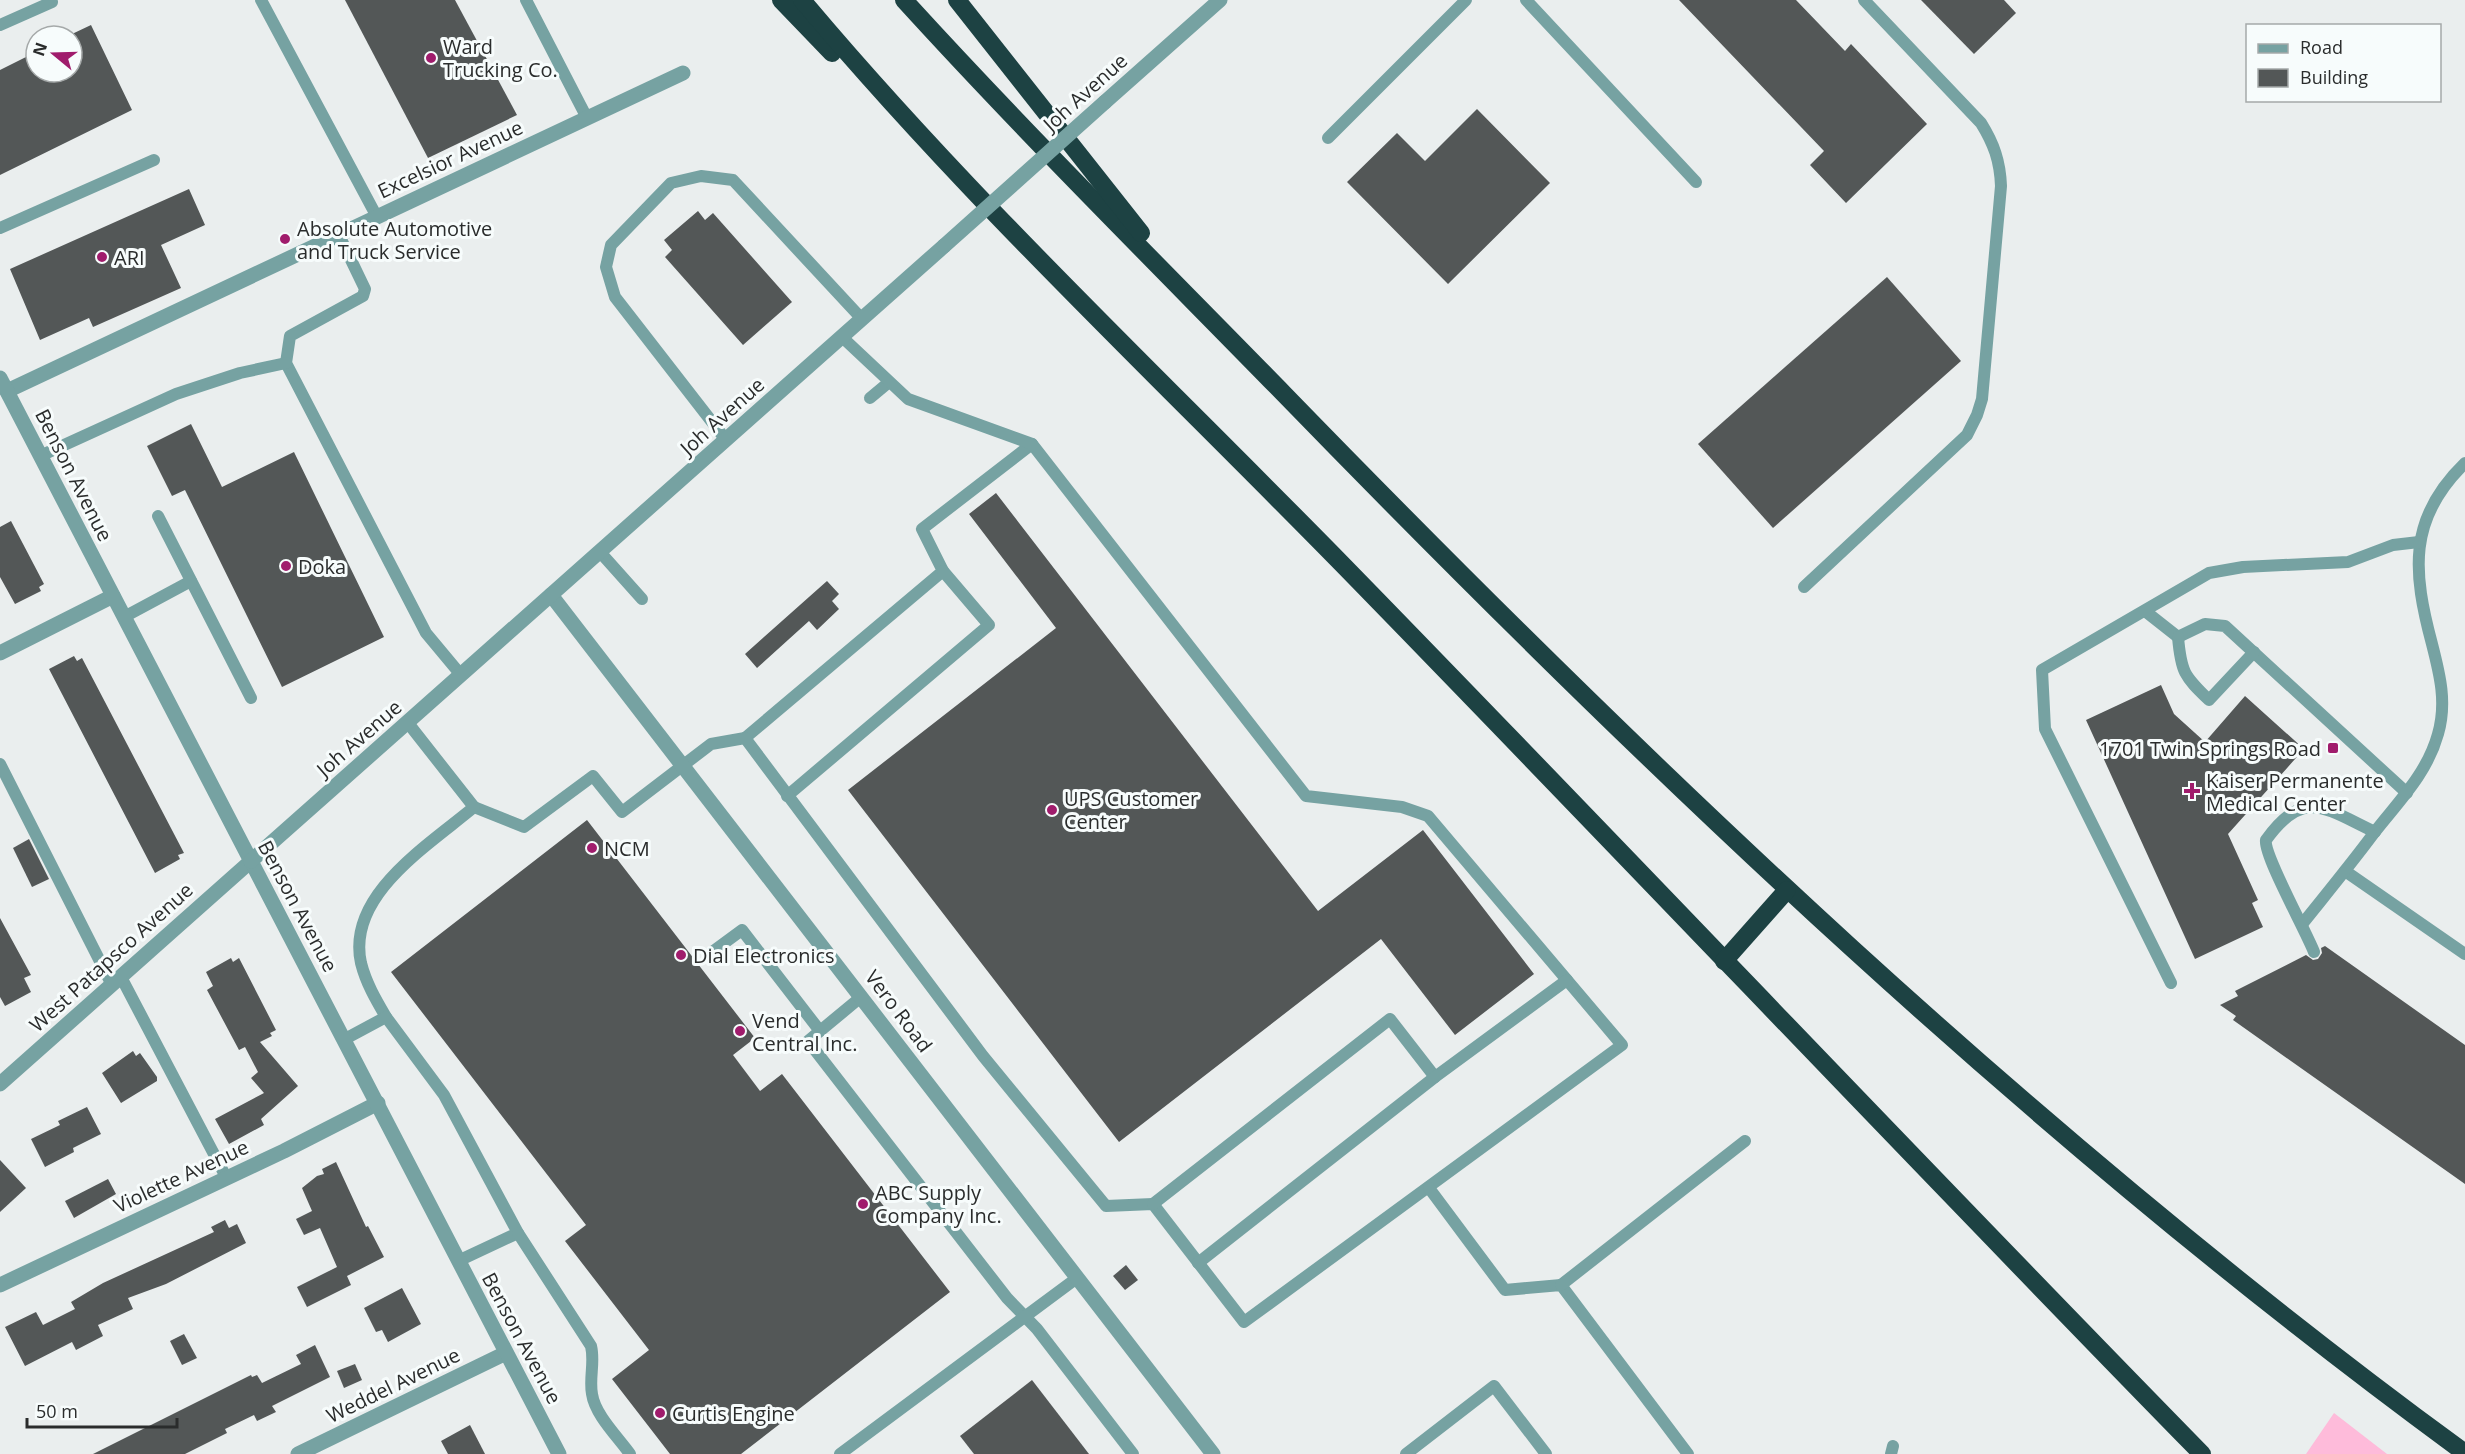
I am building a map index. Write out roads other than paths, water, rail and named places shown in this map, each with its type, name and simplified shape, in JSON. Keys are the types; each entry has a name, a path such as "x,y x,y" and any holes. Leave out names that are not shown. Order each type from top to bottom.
{"highway":[{"path":"782,0 873,98 1035,252"},
{"path":"801,0 888,100 1343,566 2202,1454"},
{"path":"904,0 1479,595 1786,890 2117,1180 2244,1285 2369,1383 2465,1453"},
{"path":"957,0 1202,310"},
{"path":"1724,961 1786,890"}],"street":[{"name":"Joh Avenue","path":"251,861 1220,0"},
{"name":"Excelsior Avenue","path":"2,383 339,235 683,73"},
{"name":"Benson Avenue","path":"2,383 559,1454"},
{"name":"Vero Road","path":"551,595 1213,1454"},
{"path":"0,653 113,596"},
{"name":"West Patapsco Avenue","path":"0,1084 251,861"},
{"name":"Violette Avenue","path":"0,1285 378,1103"},
{"name":"Weddel Avenue","path":"298,1454 506,1353"}],"lane":[{"path":"261,0 376,217"},
{"path":"526,0 587,118"},
{"path":"1328,138 1466,0"},
{"path":"1526,0 1696,182"},
{"path":"1804,587 1967,435 1982,399 2001,186 2000,166 1993,143 1981,123 1864,0"},
{"path":"0,25 52,2"},
{"path":"0,228 154,160"},
{"path":"726,440 615,297 606,267 611,245 671,183 701,176 733,180 862,319"},
{"path":"339,235 365,288 363,296 290,336 286,363 426,633 461,675"},
{"path":"842,337 888,383 908,399 1032,444 1306,796 1402,807 1428,816 1622,1046 1244,1322 1153,1204"},
{"path":"40,456 176,394 240,374 286,363"},
{"path":"870,398 888,383"},
{"path":"787,796 989,625 943,571 922,529 1032,444"},
{"path":"2303,923 2407,793 2432,754 2442,713 2441,678 2419,585 2419,542 2431,507 2441,490 2465,464"},
{"path":"158,516 251,698"},
{"path":"2171,983 2045,729 2041,690 2042,670 2195,580 2225,569 2331,564 2364,557 2405,542 2419,542"},
{"path":"600,552 642,599"},
{"path":"408,723 474,807 524,827 593,776 622,812 711,744 745,738 943,571"},
{"path":"124,617 191,581"},
{"path":"2145,611 2178,637 2181,667 2190,682 2209,700 2254,652"},
{"path":"2178,637 2205,624 2225,626 2407,793"},
{"path":"745,738 983,1056 1106,1206 1153,1204 1390,1019 1435,1077"},
{"path":"0,764 226,1177"},
{"path":"2314,952 2303,923 2267,855 2265,847 2270,834 2297,809 2317,806 2375,832"},
{"path":"474,807 396,874 374,898 365,914 361,934 361,961 368,985 386,1017 444,1095 518,1233 591,1346 594,1357 592,1393 596,1405 630,1454"},
{"path":"2345,871 2465,954"},
{"path":"708,955 741,930 820,1031"},
{"path":"1198,1263 1435,1077 1567,980"},
{"path":"861,997 808,1041 1007,1298 1025,1317 1133,1454"},
{"path":"345,1039 386,1017"},
{"path":"1429,1188 1505,1290 1561,1285 1745,1140"},
{"path":"458,1261 518,1233"},
{"path":"840,1454 1077,1278"},
{"path":"1561,1285 1688,1454"},
{"path":"1406,1454 1494,1386 1545,1454"}],"place":[{"name":"Ward Trucking Co.","path":"431,58"},
{"name":"Absolute Automotive and Truck Service","path":"285,239"},
{"name":"ARI","path":"102,257"},
{"name":"Doka","path":"286,566"},
{"name":"1701 Twin Springs Road","path":"2333,748"},
{"name":"Kaiser Permanente Medical Center","path":"2192,791"},
{"name":"UPS Customer Center","path":"1052,810"},
{"name":"NCM","path":"592,848"},
{"name":"Dial Electronics","path":"681,955"},
{"name":"Vend Central Inc.","path":"740,1031"},
{"name":"ABC Supply Company Inc.","path":"863,1204"},
{"name":"Curtis Engine","path":"660,1413"}]}
